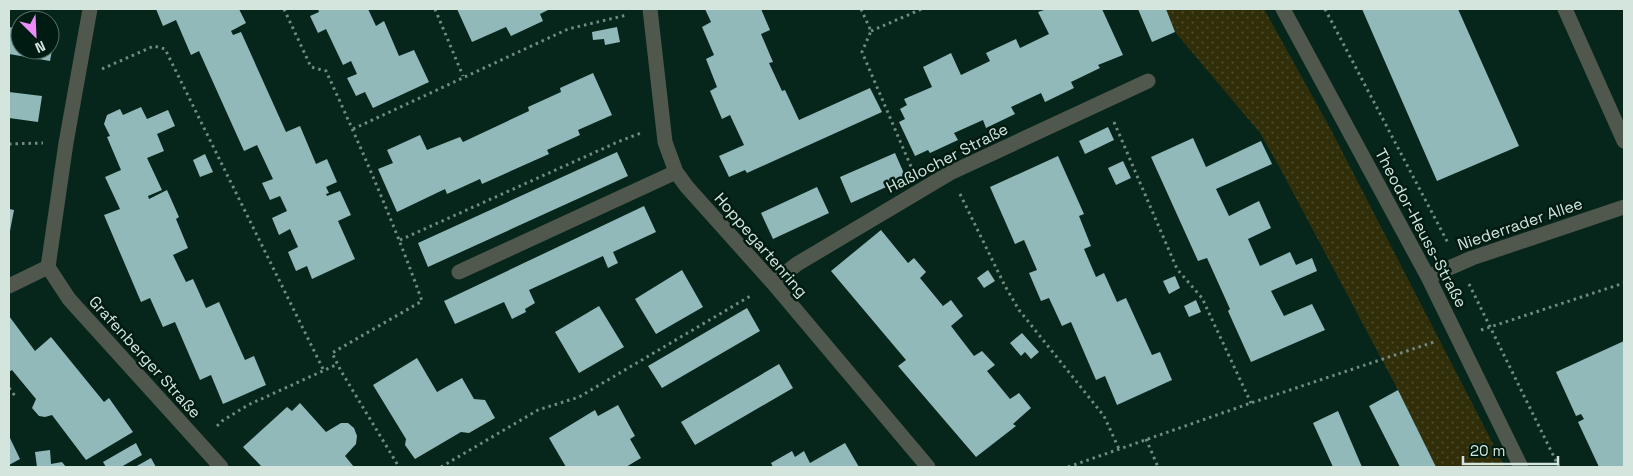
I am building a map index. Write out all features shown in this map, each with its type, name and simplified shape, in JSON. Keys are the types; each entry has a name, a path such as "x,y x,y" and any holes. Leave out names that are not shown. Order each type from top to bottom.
{"street":[{"path":"9,286 48,267 66,143 90,9"},
{"name":"Hoppegartenring","path":"650,9 665,142 676,172 687,188 772,283 928,467"},
{"name":"Theodor-Heuss-Straße","path":"1283,9 1428,277 1521,467"},
{"path":"1566,9 1624,141"},
{"name":"Haßlocher Straße","path":"772,283 797,264 920,189 950,173 1148,81"},
{"path":"459,272 676,172"},
{"name":"Niederrader Allee","path":"1428,277 1458,263 1624,208"},
{"name":"Grafenberger Straße","path":"48,267 69,299 221,467"}],"path":[{"path":"284,9 311,67 326,71 400,240 422,302 332,353 399,467"},
{"path":"435,9 463,76"},
{"path":"353,129 463,76 568,29 650,9"},
{"path":"861,9 871,31"},
{"path":"920,189 862,52 871,31 922,9"},
{"path":"1325,9 1458,263 1559,467"},
{"path":"77,76 109,67 154,46 165,49 324,371"},
{"path":"1104,101 1177,269 1202,298 1250,403"},
{"path":"400,240 620,141 663,125"},
{"path":"9,144 33,142 66,143"},
{"path":"950,173 1005,286 1019,310 1104,416 1119,449"},
{"path":"441,467 538,410 579,397 772,283"},
{"path":"1068,467 1250,403 1458,335 1491,328 1624,283"},
{"path":"200,444 222,421 248,404 338,364"},
{"path":"9,388 16,396"},
{"path":"1146,439 1158,467"}],"shaded area":[{"path":"1166,9 1264,9 1330,128 1505,467 1436,467 1398,390 1260,133 1175,32"}],"building":[{"path":"156,9 239,9 246,23 231,31 233,35 241,32 286,132 300,126 316,164 327,159 337,182 326,187 329,193 326,194 327,196 340,191 351,215 338,221 355,259 312,279 307,266 296,271 288,252 298,247 290,229 279,235 272,218 287,211 280,196 270,200 262,183 273,179 257,145 244,151 199,51 191,55 176,20 163,26"},
{"path":"318,9 368,9 376,26 384,21 399,56 414,50 429,82 373,108 365,92 356,96 347,78 357,74 351,61 343,65 326,29 318,33 310,16 319,12"},
{"path":"457,9 550,9 540,14 543,21 511,36 506,27 472,42"},
{"path":"705,9 761,9 770,30 761,34 773,62 769,63 782,91 785,90 799,120 870,88 882,112 747,173 745,170 729,177 719,156 744,145 730,115 722,119 710,91 717,87 706,59 714,55 702,27 711,22"},
{"path":"1047,9 1102,9 1123,55 1098,65 1100,68 1071,82 1074,88 1045,102 1041,93 1011,107 1015,114 986,128 983,120 954,133 958,140 930,153 928,150 915,156 899,122 905,119 900,109 907,105 904,99 932,87 923,67 951,53 961,75 990,61 986,53 1016,39 1020,48 1049,34 1038,12"},
{"path":"1138,9 1166,9 1175,32 1152,42"},
{"path":"1362,9 1458,9 1519,146 1437,181"},
{"path":"9,27 10,54 9,54"},
{"path":"617,27 620,42 605,45 604,39 593,40 592,32"},
{"path":"593,73 612,115 578,130 580,135 547,150 549,154 482,184 480,179 447,194 445,189 397,212 378,169 393,163 387,150 420,135 427,150 460,137 463,142 529,111 528,107 561,92 560,88"},
{"path":"9,92 42,96 38,122 9,118"},
{"path":"141,107 147,119 168,110 175,126 157,134 164,151 147,158 162,190 148,196 149,199 167,190 179,217 176,219 188,248 173,255 186,282 193,279 206,308 219,302 245,360 254,356 266,385 223,404 211,375 200,380 175,322 163,327 150,298 141,302 104,215 120,209 105,177 121,170 107,137 110,136 104,124 107,115 120,109 123,115"},
{"path":"1108,127 1114,140 1085,154 1079,141"},
{"path":"1193,138 1206,167 1261,141 1272,164 1216,189 1229,216 1259,201 1271,228 1248,239 1260,266 1290,252 1296,265 1312,258 1317,271 1271,291 1284,316 1312,304 1325,330 1251,362 1207,258 1198,261 1151,157"},
{"path":"617,152 628,176 428,267 418,243"},
{"path":"895,153 906,178 851,203 840,177"},
{"path":"205,154 213,172 200,177 193,160"},
{"path":"1058,156 1084,214 1079,216 1091,246 1084,249 1096,277 1104,273 1117,302 1126,298 1152,355 1160,352 1172,380 1117,405 1105,376 1096,380 1071,322 1062,326 1049,298 1041,301 1029,273 1037,270 1024,240 1015,244 990,187"},
{"path":"1123,161 1131,178 1116,185 1108,168"},
{"path":"817,187 829,213 773,239 761,213"},
{"path":"644,206 656,232 613,252 618,263 608,268 603,256 529,290 535,303 525,309 526,312 512,319 504,302 455,324 444,301"},
{"path":"9,209 14,210 10,231 9,231"},
{"path":"881,230 908,263 914,258 926,272 920,278 943,306 951,300 963,316 951,326 974,356 982,351 995,365 987,371 1010,399 1019,393 1031,408 1013,424 1016,426 976,457 898,366 906,360 831,271"},
{"path":"682,270 703,307 656,334 635,299"},
{"path":"988,270 995,281 984,288 977,278"},
{"path":"1175,276 1180,288 1169,294 1163,281"},
{"path":"1196,300 1201,312 1189,317 1184,306"},
{"path":"599,306 624,347 579,373 555,332"},
{"path":"747,308 760,331 662,388 648,366"},
{"path":"9,316 35,351 51,337 104,402 109,398 133,432 86,460 52,415 39,416 32,408 36,399 12,370 9,372"},
{"path":"1022,333 1039,352 1031,359 1025,352 1021,356 1010,343"},
{"path":"1624,341 1624,467 1599,467 1578,422 1584,419 1581,414 1576,416 1556,372"},
{"path":"417,358 437,392 462,378 474,399 485,400 495,418 469,433 461,432 415,459 405,445 406,439 373,385"},
{"path":"779,364 793,388 695,445 681,422"},
{"path":"1398,390 1436,467 1400,467 1369,406"},
{"path":"300,403 326,432 341,423 348,423 354,428 357,436 356,444 345,456 354,467 262,467 243,447 287,407 292,411"},
{"path":"618,405 635,436 630,439 641,458 626,467 566,467 549,438 595,410 598,416"},
{"path":"1338,411 1362,467 1333,467 1313,423"},
{"path":"9,436 20,459 9,465"},
{"path":"136,443 142,455 121,467 106,467 103,462"},
{"path":"845,443 859,467 773,467 771,463 792,451 795,457 804,451 810,463"},
{"path":"50,450 51,464 62,462 66,467 37,467 35,452"},
{"path":"151,458 156,467 135,467"}]}
